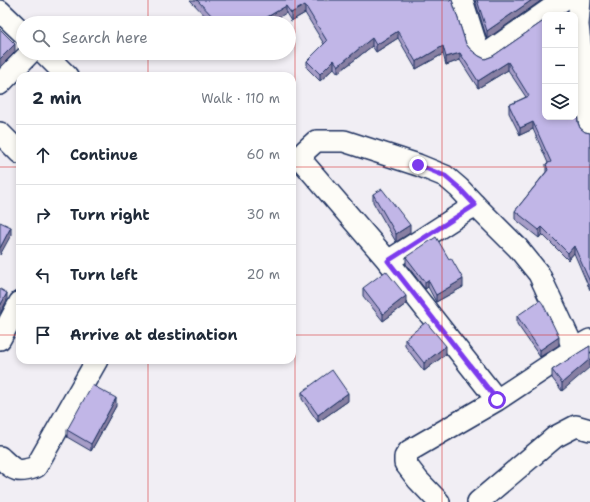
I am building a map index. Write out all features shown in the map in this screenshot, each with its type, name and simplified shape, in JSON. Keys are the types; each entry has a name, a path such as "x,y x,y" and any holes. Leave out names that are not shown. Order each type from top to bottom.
{"street":[{"path":"462,0 477,47 486,54 563,0"},
{"path":"580,0 578,25 590,129"},
{"path":"0,11 16,26"},
{"path":"0,84 23,60"},
{"path":"51,60 63,72"},
{"path":"0,133 16,149"},
{"path":"439,502 418,480 405,463 405,457 409,451 497,400 582,345 539,274 518,248 459,188 445,176 418,165 344,141 316,141 305,151 302,161 388,261 497,400"},
{"path":"388,261 475,205"},
{"path":"0,339 16,309"},
{"path":"0,457 13,469 25,471 36,467 95,364"},
{"path":"478,502 555,437 576,426 590,430"}],"building":[{"path":"197,0 452,0 466,44 470,49 485,59 493,56 542,22 542,120 578,120 580,128 585,132 590,133 590,282 574,246 568,253 542,227 539,230 515,211 548,170 546,164 551,162 533,122 520,128 509,105 529,96 508,62 478,81 460,53 446,57 443,46 416,62 398,31 376,45 372,38 338,66 334,60 320,74 307,61 327,41 305,5 291,13 286,6 269,16 212,16"},
{"path":"477,0 532,0 487,31"},
{"path":"0,29 15,44 0,59"},
{"path":"382,189 410,225 396,234 373,194"},
{"path":"0,222 11,227 0,248"},
{"path":"436,237 449,259 451,258 463,279 436,295 428,280 425,282 406,257"},
{"path":"386,271 406,296 383,314 363,288"},
{"path":"0,289 7,293 0,306"},
{"path":"540,300 559,337 540,350 517,316"},
{"path":"426,322 446,346 424,363 405,339"},
{"path":"590,346 590,359 562,383 552,370"},
{"path":"332,370 348,393 318,415 302,392"},
{"path":"92,385 116,398 91,444 67,430"}],"route":[{"path":"418,165 445,176 475,205 388,261 497,400"}]}
